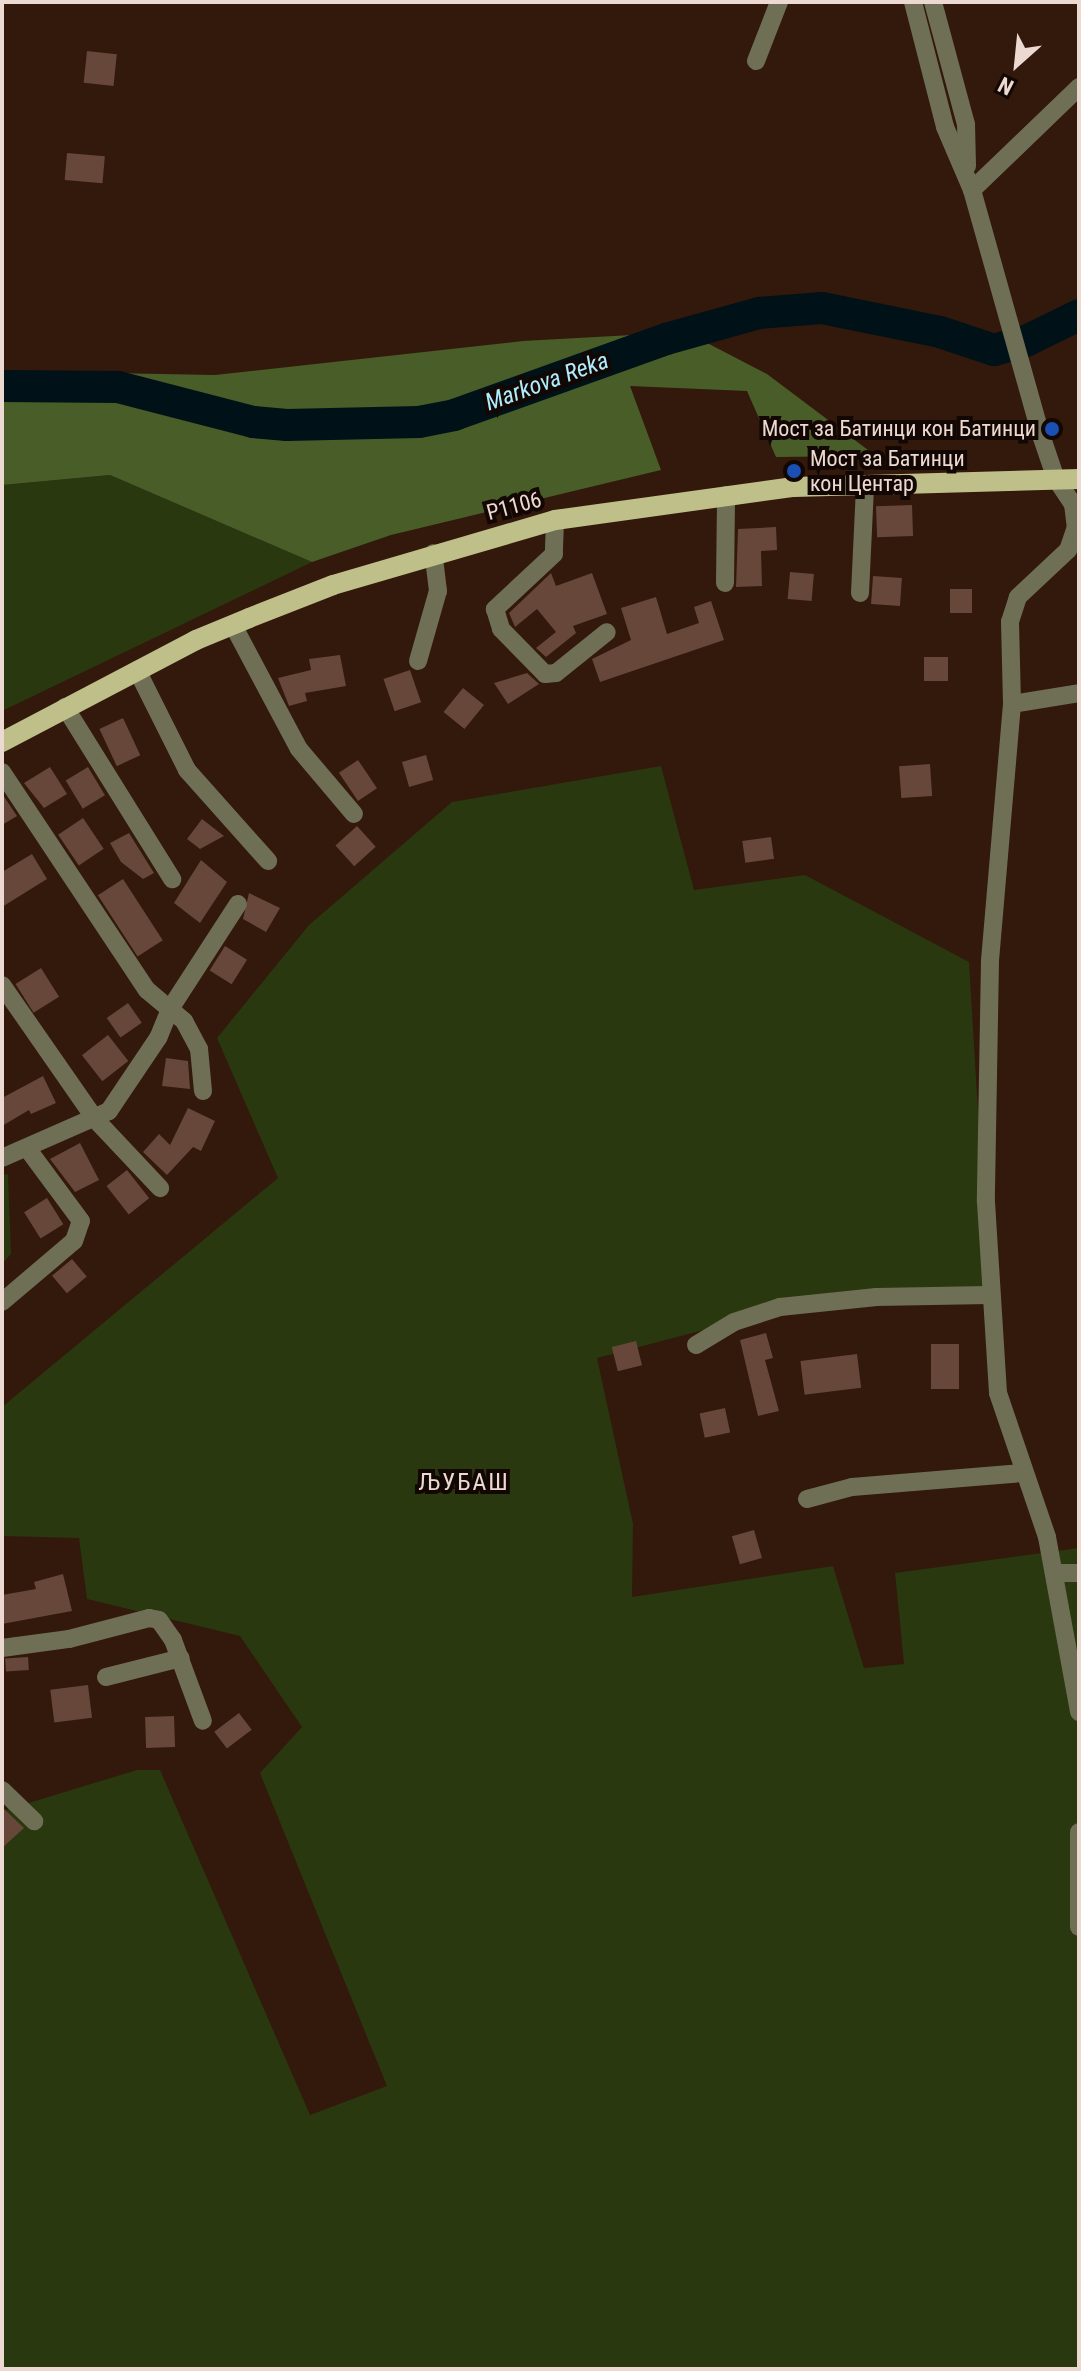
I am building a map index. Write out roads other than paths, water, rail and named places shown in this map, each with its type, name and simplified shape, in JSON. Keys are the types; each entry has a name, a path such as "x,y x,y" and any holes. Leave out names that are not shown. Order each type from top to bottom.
{"main road":[{"name":"P1106","path":"2,742 137,670 233,625 433,553 555,520 726,495 865,485 1079,479"}],"street":[{"path":"756,61 779,2"},
{"path":"913,2 945,127 969,183 1026,385 1056,479 1073,504 1076,527 1068,550 1018,597 1010,622 1012,704 990,961 989,1295 998,1393 1055,1573 1063,1648 1079,1712"},
{"path":"933,2 966,124 969,183"},
{"path":"969,183 1079,87"},
{"path":"860,593 865,485"},
{"path":"725,583 726,495"},
{"path":"555,520 554,554 495,609 501,629 545,674 556,673 607,632"},
{"path":"418,661 438,591 433,553"},
{"path":"233,625 299,749 354,814"},
{"path":"137,670 187,770 268,861"},
{"path":"1012,704 1079,693"},
{"path":"65,707 172,879"},
{"path":"2,772 147,990 184,1021 199,1049 203,1091"},
{"path":"2,1157 95,1119 123,1095 170,1009 238,904"},
{"path":"2,985 95,1119 160,1188"},
{"path":"2,1302 74,1241 81,1221 27,1148"},
{"path":"696,1345 734,1322 780,1307 876,1297 989,1295"},
{"path":"807,1499 852,1487 1024,1473"},
{"path":"1055,1573 1079,1573"},
{"path":"2,1648 69,1639 149,1618 166,1628 181,1658 203,1721"},
{"path":"106,1677 181,1658"},
{"path":"2,1790 34,1821"},
{"path":"1079,1832 1079,1927"}],"waterway":[{"name":"Markova Reka","path":"2,386 118,387 253,422 287,425 419,422 454,415 666,339 759,313 822,308 940,332 994,350 1026,341 1079,315"}],"place":[{"name":"Мост за Батинци кон Батинци","path":"1052,429"},
{"name":"Мост за Батинци кон Центар","path":"794,471"}],"district":[{"name":"ЉУБАШ","path":"464,1483"}]}
